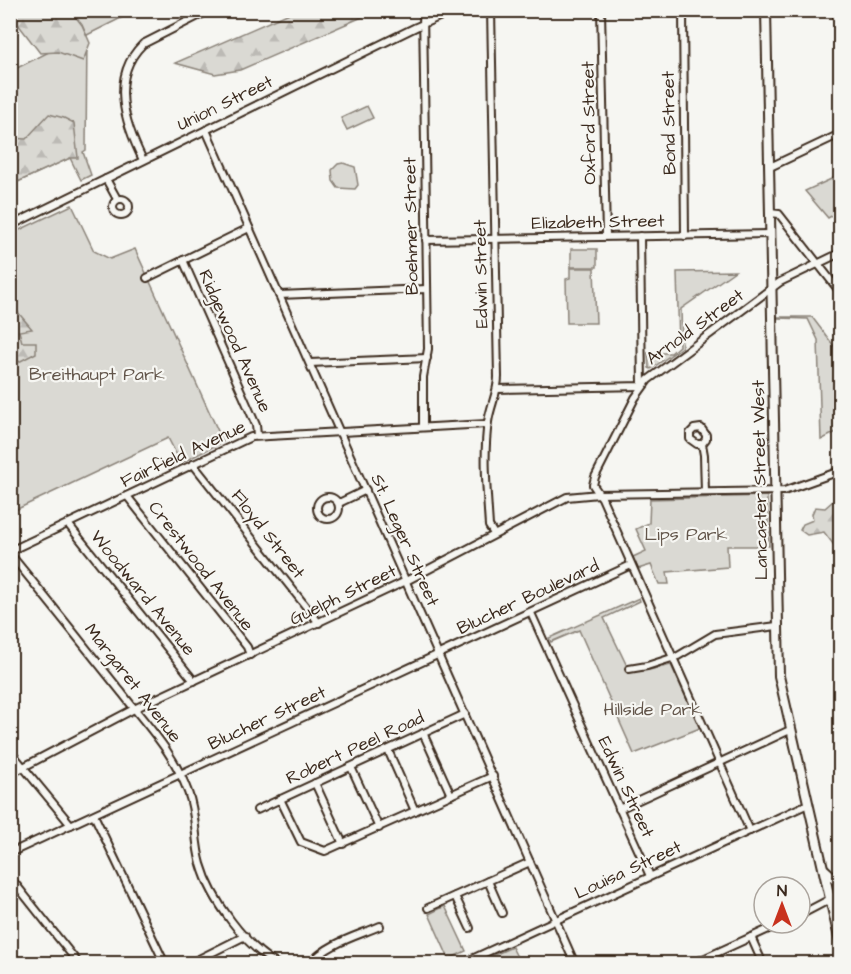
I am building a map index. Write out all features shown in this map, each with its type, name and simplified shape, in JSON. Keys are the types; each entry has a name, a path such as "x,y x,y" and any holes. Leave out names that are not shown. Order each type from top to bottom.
{"main road":[{"name":"Lancaster Street West","path":"766,10 780,684 840,942"},
{"path":"824,869 834,878 840,879"}],"street":[{"path":"143,160 130,134 124,113 123,89 126,70 134,52 143,44 210,10"},
{"name":"Boehmer Street","path":"423,10 428,350 423,377 423,427"},
{"name":"Union Street","path":"10,226 455,10"},
{"name":"Edwin Street","path":"491,10 498,377 487,424 489,526 494,534"},
{"name":"Oxford Street","path":"601,10 606,236"},
{"name":"Bond Street","path":"683,10 686,236"},
{"path":"835,10 840,26"},
{"name":"St. Leger Street","path":"206,130 575,963"},
{"path":"770,167 840,134"},
{"path":"106,179 117,199"},
{"path":"770,213 780,214 840,292"},
{"path":"147,278 249,228"},
{"name":"Elizabeth Street","path":"426,240 769,234"},
{"path":"497,389 642,386 640,236"},
{"name":"Arnold Street","path":"598,494 593,485 595,477 642,386 658,371 780,282 840,253"},
{"name":"Ridgewood Avenue","path":"183,261 256,425 257,435"},
{"path":"279,296 427,289"},
{"path":"310,363 426,358"},
{"name":"Fairfield Avenue","path":"10,552 251,436 487,424"},
{"path":"702,444 705,492"},
{"name":"Floyd Street","path":"193,464 319,623"},
{"name":"Guelph Street","path":"10,774 134,709 406,581 567,497 598,494 784,491 840,471"},
{"path":"339,503 366,490"},
{"path":"598,494 604,501 750,831"},
{"name":"Crestwood Avenue","path":"127,496 247,647 250,655"},
{"name":"Woodward Avenue","path":"68,524 194,681"},
{"name":"Margaret Avenue","path":"10,552 168,750 189,793 200,862 209,886 221,906 245,936 261,953 277,963"},
{"name":"Blucher Boulevard","path":"438,656 631,565"},
{"name":"Edwin Street","path":"531,612 650,876"},
{"path":"629,669 673,658 714,634 777,626"},
{"name":"Blucher Street","path":"10,853 438,656"},
{"name":"Robert Peel Road","path":"257,810 465,714"},
{"path":"619,809 790,730"},
{"path":"423,734 451,795"},
{"path":"388,750 415,812"},
{"path":"10,751 70,825"},
{"path":"351,766 379,828"},
{"path":"280,799 301,842 325,851 493,776"},
{"path":"315,783 342,844"},
{"name":"Louisa Street","path":"461,963 808,804"},
{"path":"94,815 165,963"},
{"path":"428,908 530,862"},
{"path":"10,877 79,963"},
{"path":"488,881 502,913"},
{"path":"812,909 840,894"},
{"path":"455,896 470,928"},
{"path":"310,963 326,950 380,926"},
{"path":"692,963 755,935"},
{"path":"189,963 245,936"},
{"path":"751,937 763,963"}],"green space":[{"path":"11,10 71,11 82,25 90,43 83,61 58,52 40,53 11,15"},
{"path":"13,11 135,11 87,35 86,150 83,152 91,175 81,180 70,158 11,185 11,71 49,52"},
{"path":"294,11 376,11 240,70 215,74 175,63"},
{"path":"367,106 373,118 347,130 341,118"},
{"path":"49,114 74,123 78,158 70,158 11,185 11,138 26,139"},
{"path":"343,163 355,167 358,185 355,189 338,188 333,181 332,170 338,164"},
{"path":"840,175 840,211 828,218 805,191"},
{"name":"Breithaupt Park","path":"72,205 94,251 110,259 135,249 223,442 181,463 168,438 11,512 11,234"},
{"path":"571,249 597,249 597,267 571,267"},
{"path":"570,268 594,268 596,323 567,323 566,279 570,278"},
{"path":"735,271 681,309 682,347 651,369 649,368 648,353 671,353 679,346 677,272"},
{"path":"10,303 32,329 19,331 22,342 36,342 36,353 11,366"},
{"path":"778,317 812,317 840,354 840,430 821,440 818,340 808,319"},
{"name":"Lips Park","path":"767,496 769,546 727,546 728,567 667,572 669,584 659,584 651,565 638,569 633,557 646,551 636,529 649,523 650,499"},
{"path":"840,500 840,553 824,532 807,535 800,530 803,524 813,520 812,514 815,507 825,508 833,501"},
{"name":"Hillside Park","path":"639,598 640,601 604,618 629,671 649,670 671,665 700,728 634,754 579,630 551,642 549,638"},
{"path":"445,906 466,951 449,959 429,914"},
{"path":"512,947 520,963 476,963"}]}
